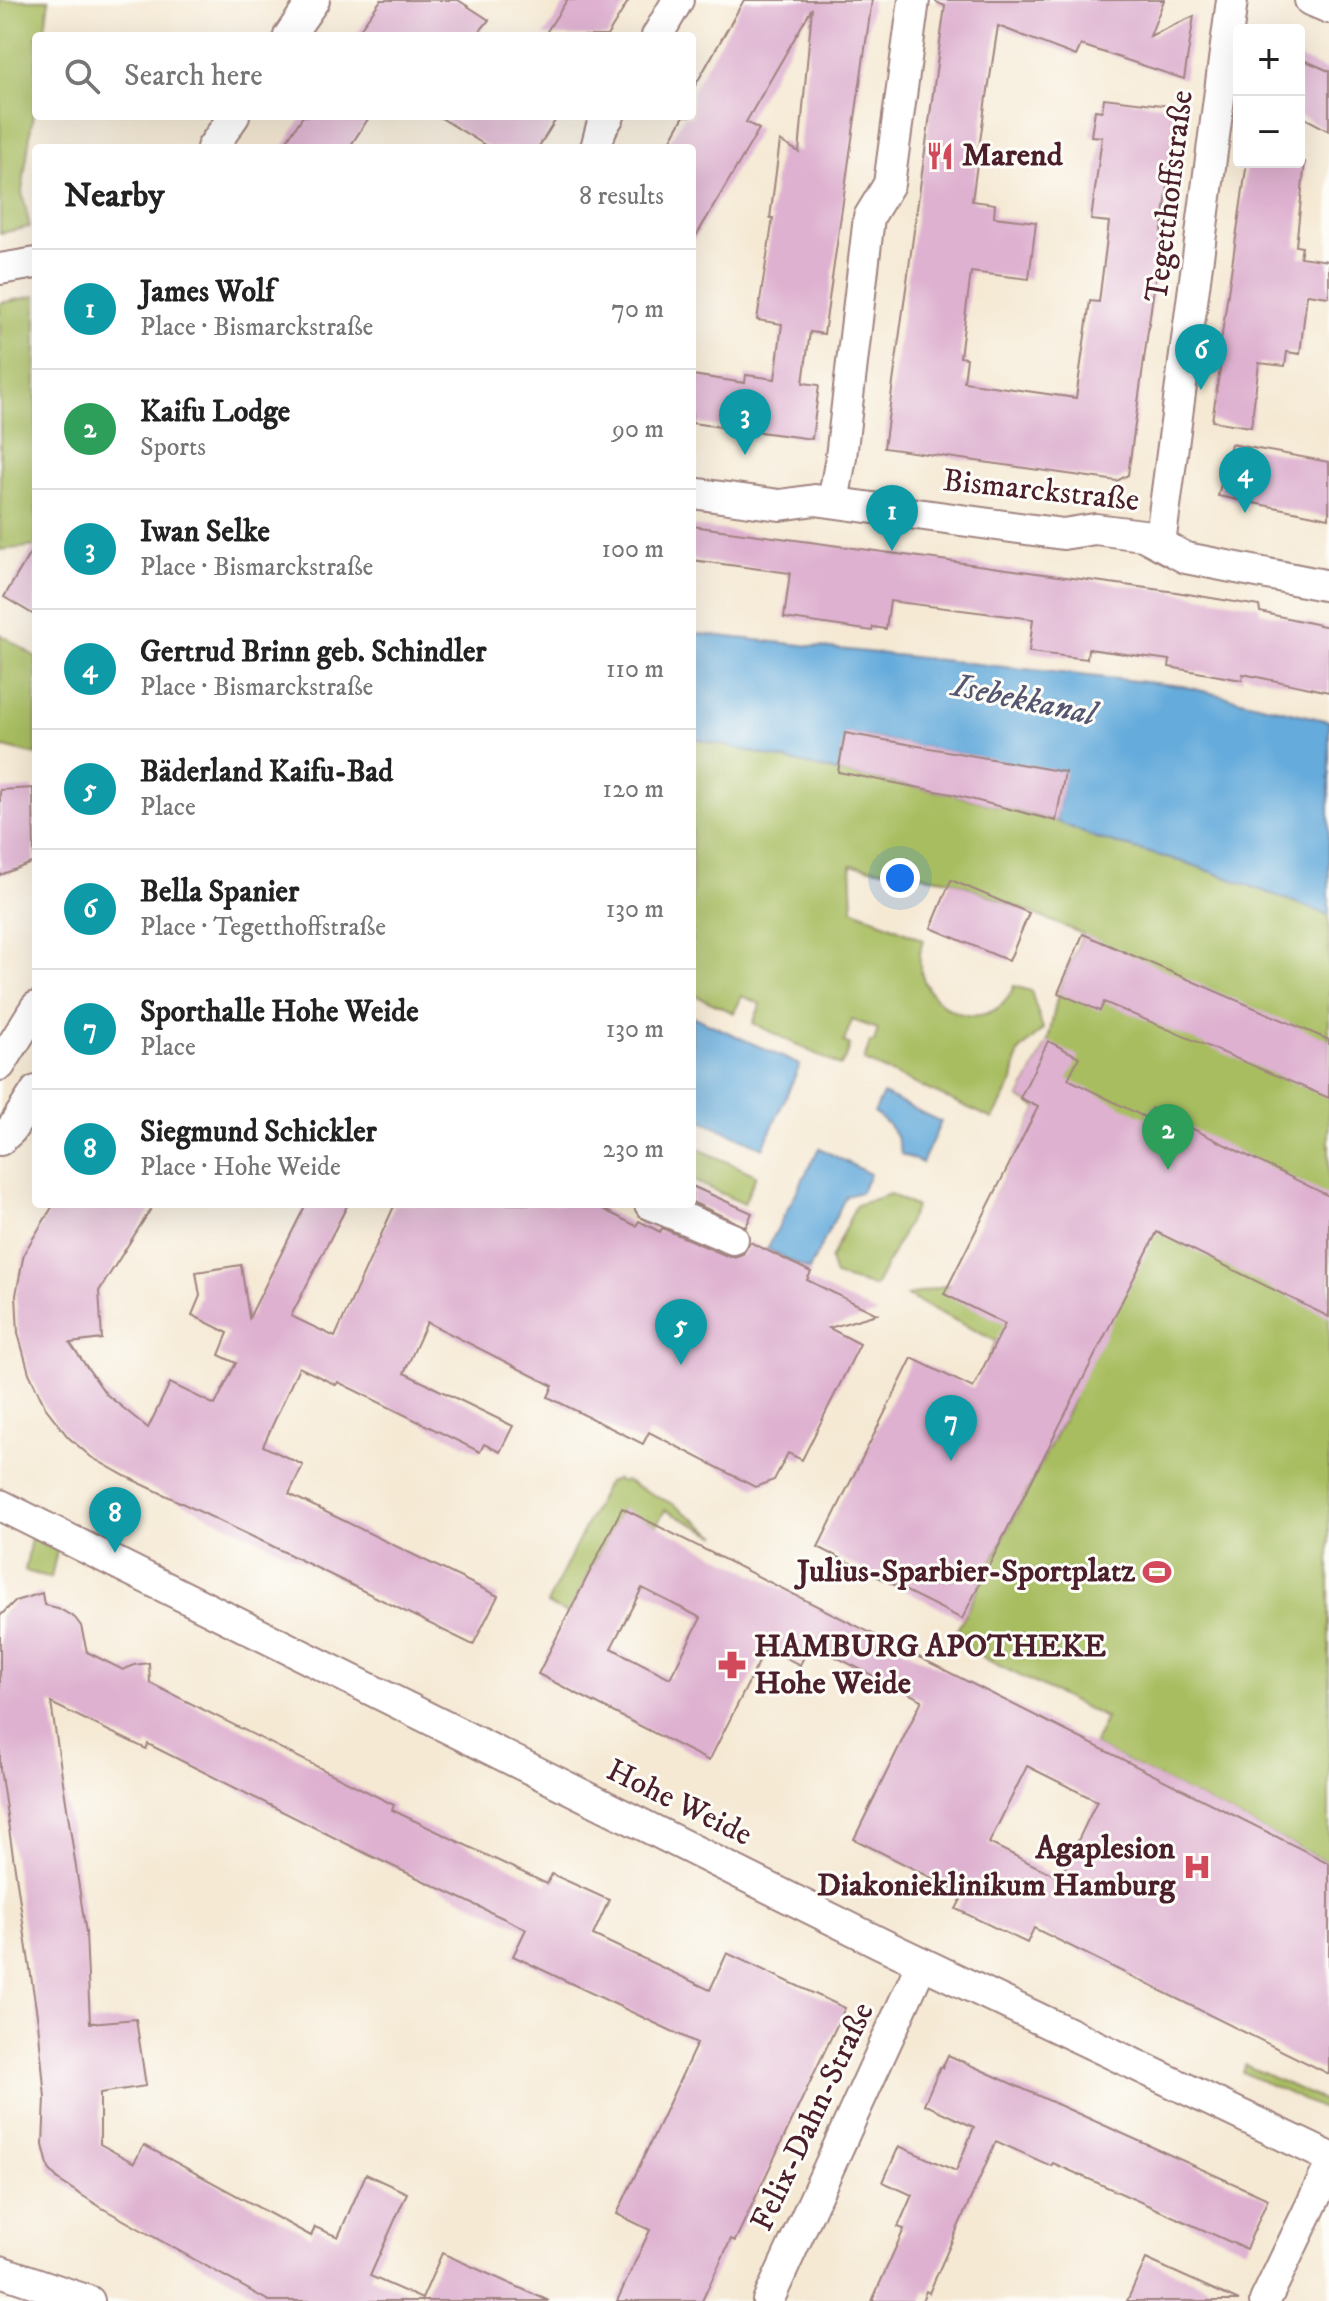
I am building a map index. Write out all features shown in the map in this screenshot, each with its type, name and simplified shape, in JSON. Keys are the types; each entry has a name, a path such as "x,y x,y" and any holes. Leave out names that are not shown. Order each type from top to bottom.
{"street":[{"path":"292,32 314,0"},
{"path":"659,32 678,0"},
{"path":"833,502 869,217 889,184 914,0"},
{"name":"Tegetthoffstraße","path":"1160,544 1232,0"},
{"path":"1310,0 1329,8"},
{"path":"215,144 231,120"},
{"path":"597,144 607,120"},
{"path":"0,269 32,264"},
{"name":"Bismarckstraße","path":"696,494 780,505 815,500 1063,534 1095,529 1143,535 1186,558 1329,586"},
{"path":"0,1065 32,1013"},
{"path":"0,1140 11,1130 32,1097"},
{"path":"659,1208 733,1239"},
{"name":"Hohe Weide","path":"0,1505 922,1963 1329,2157"},
{"name":"Felix-Dahn-Straße","path":"768,2301 922,1963"},
{"path":"1265,2301 1329,2168"},
{"path":"0,2271 89,2301"}],"green space":[{"path":"0,0 49,0 45,32 32,32 32,120 22,192 30,227 0,233"},
{"path":"32,297 32,546 0,550 0,303"},
{"path":"0,634 32,654 32,754 0,746"},
{"path":"696,739 951,794 1056,821 1096,838 1190,864 1329,915 1329,1863 1093,1745 1106,1718 951,1642 1073,1400 988,1358 996,1341 907,1296 951,1284 1038,1108 1020,1098 1048,1041 1058,993 1083,934 951,880 851,865 853,909 923,940 920,963 925,983 936,999 951,1010 969,1015 986,1014 1002,1004 1014,986 1031,991 1043,1029 1018,1053 1013,1081 993,1119 864,1061 878,1029 852,1020 844,1042 850,1045 840,1066 753,1023 761,1004 742,996 734,1013 696,996"},
{"path":"696,1148 756,1175 744,1204 696,1182"},
{"path":"890,1194 916,1207 875,1287 835,1276 830,1260 856,1205"},
{"path":"615,1479 626,1481 673,1504 718,1536 665,1510 656,1526 622,1509 568,1614 547,1604 607,1483"},
{"path":"31,1538 57,1550 51,1578 25,1571"},
{"path":"1245,2065 1329,2103 1329,2112 1242,2072"}],"water":[{"name":"Isebekkanal","path":"696,633 1182,686 1329,721 1329,915 1190,864 1096,838 1056,821 1064,773 846,733 838,772 696,739"},
{"path":"696,1018 800,1065 763,1148 696,1118"},
{"path":"883,1094 941,1122 922,1163 901,1154 892,1130 874,1113"},
{"path":"819,1148 870,1174 861,1192 846,1196 809,1270 767,1249"}],"building":[{"path":"381,0 458,0 489,20 479,32 358,32"},
{"path":"567,0 629,0 609,32 547,32"},
{"path":"744,0 872,0 824,334 810,332 803,383 819,385 812,439 696,424 696,376 745,383 746,375 775,379 782,324 757,320 773,218 770,218 780,141 799,152 812,8 746,122 759,129 696,236 696,144 668,144 682,120 696,120 696,84"},
{"path":"936,0 1164,0 1150,36 1194,16 1184,79 1081,45 1076,56 998,26 986,97 972,201 995,204 994,217 1036,222 1029,279 971,272 960,357 967,358 964,382 1076,398 1090,301 1099,302 1109,222 1091,220 1102,137 1091,136 1095,110 1102,111 1104,98 1179,107 1128,475 1117,481 884,448 945,6"},
{"path":"1305,61 1329,71 1329,131 1305,118"},
{"path":"300,120 367,120 352,144 285,144"},
{"path":"444,120 556,120 540,144 484,144"},
{"path":"1246,168 1304,168 1296,246 1302,247 1300,257 1329,261 1329,297 1307,294 1300,354 1287,352 1285,366 1259,363 1251,427 1212,421 1221,362 1218,362"},
{"path":"1231,444 1329,462 1329,518 1218,496"},
{"path":"696,527 1259,606 1260,612 1329,627 1329,692 1243,674 1242,680 1169,667 1170,660 1088,649 1087,659 1029,652 1033,619 890,601 886,629 873,627 872,631 784,618 790,573 696,561"},
{"path":"32,550 32,614 4,597"},
{"path":"845,733 1065,772 1056,821 951,794 838,772"},
{"path":"32,788 32,863 0,875 0,790"},
{"path":"951,880 1029,913 1009,961 931,928"},
{"path":"1083,934 1329,1040 1329,1098 1104,1002 1100,1011 1058,993"},
{"path":"1048,1041 1079,1057 1068,1079 1146,1118 1151,1108 1329,1196 1329,1317 1157,1232 962,1619 818,1547 912,1358 973,1388 1005,1324 944,1294 1038,1107 1020,1098"},
{"path":"696,1188 752,1213 746,1227 696,1204"},
{"path":"52,1208 151,1208 99,1291 102,1339 70,1343 106,1394 148,1428 170,1383 215,1405 236,1363 219,1355 228,1333 192,1315 200,1296 196,1272 241,1265 249,1318 304,1208 346,1208 291,1316 335,1337 393,1208 601,1208 636,1226 639,1221 660,1232 662,1228 727,1256 743,1254 750,1242 811,1272 807,1280 877,1314 829,1328 860,1344 802,1460 788,1453 774,1480 755,1487 649,1432 643,1444 548,1397 553,1386 427,1322 404,1373 513,1426 500,1452 484,1444 480,1452 338,1382 336,1385 299,1367 263,1446 303,1465 289,1494 498,1596 473,1645 125,1476 91,1457 68,1437 45,1407 29,1373 18,1333 16,1295 24,1253"},
{"name":"Agaplesion Diakonieklinikum Hamburg","path":"622,1508 1329,1863 1329,2074 1034,1928 1027,1943 956,1909 964,1894 854,1839 922,1700 810,1644 800,1665 766,1648 709,1761 538,1674","holes":["642,1588 701,1618 670,1678 611,1648","1027,1766 1097,1801 1060,1878 989,1843"]},
{"path":"42,1593 44,1605 58,1608 75,1618 81,1626 87,1652 123,1670 149,1663 150,1683 394,1805 392,1810 547,1884 552,1874 609,1900 593,1935 710,1990 727,1953 845,2008 735,2241 731,2239 702,2301 617,2301 650,2230 617,2214 697,2043 513,1956 526,1929 369,1855 148,1744 146,1749 51,1703 86,1933 90,2023 136,2019 146,2086 100,2093 100,2144 134,2163 144,2145 311,2236 315,2227 338,2237 366,2174 407,2193 370,2276 422,2299 442,2253 549,2301 269,2301 61,2182 49,2169 43,2145 45,2098 38,2022 0,1769 0,1616 15,1601"},
{"path":"948,2055 1268,2199 1246,2249 1053,2163 1051,2166 996,2141 929,2293 926,2291 922,2301 872,2301 904,2229 898,2227 912,2195 883,2182 899,2146 956,2171 974,2127 924,2104"},
{"path":"1146,2259 1239,2301 1127,2301"}],"place":[{"name":"Marend","path":"940,156"},
{"name":"Bella Spanier","path":"1201,390"},
{"name":"Iwan Selke","path":"745,455"},
{"name":"Gertrud Brinn geb. Schindler","path":"1245,513"},
{"name":"James Wolf","path":"892,551"},
{"name":"Kaifu Lodge","path":"1168,1170"},
{"name":"Bäderland Kaifu-Bad","path":"681,1365"},
{"name":"Sporthalle Hohe Weide","path":"951,1461"},
{"name":"Siegmund Schickler","path":"115,1553"},
{"name":"Julius-Sparbier-Sportplatz","path":"1157,1572"},
{"name":"HAMBURG APOTHEKE Hohe Weide","path":"732,1665"},
{"name":"Agaplesion Diakonieklinikum Hamburg","path":"1197,1867"}]}
